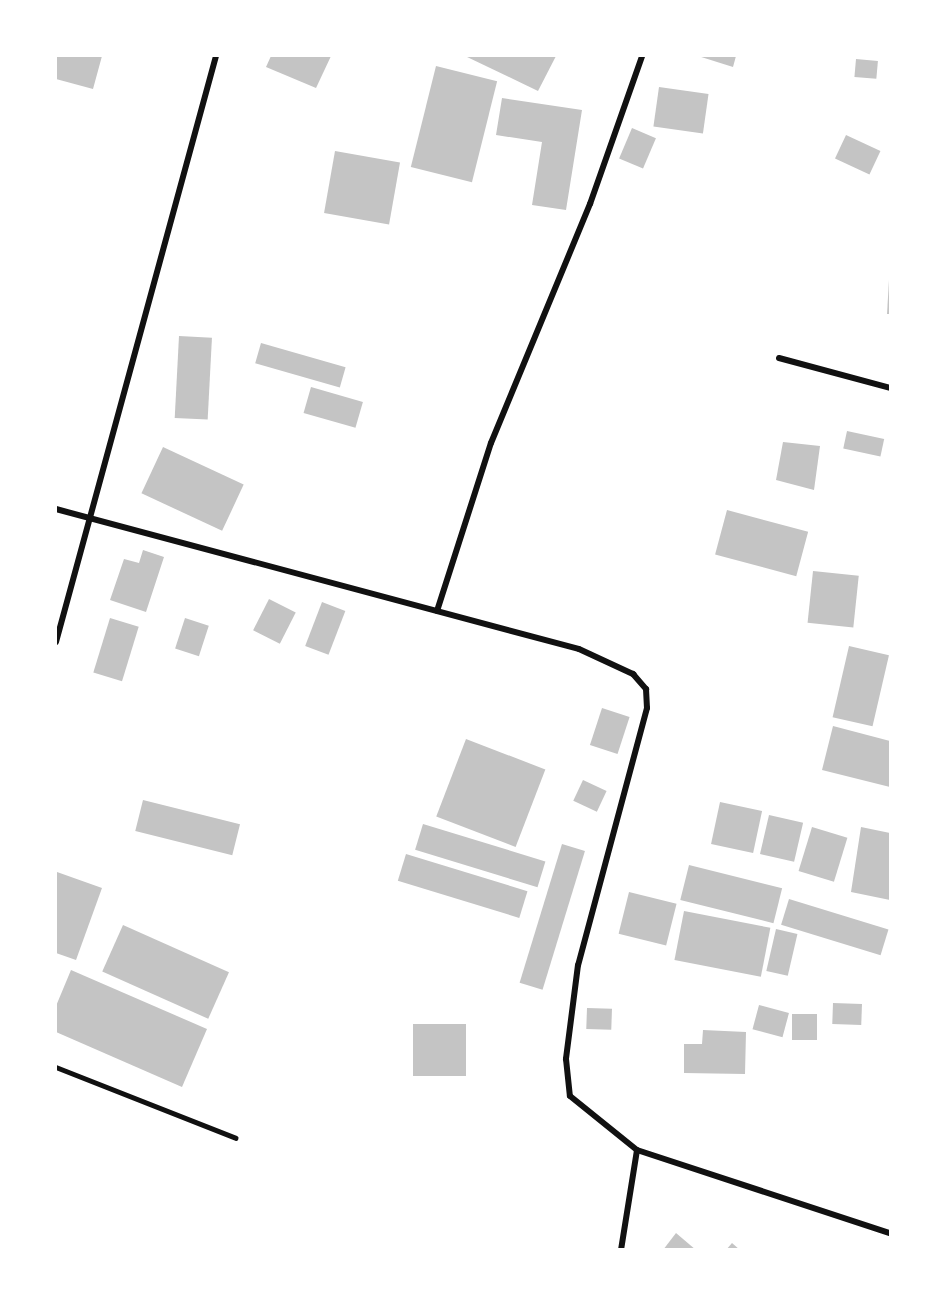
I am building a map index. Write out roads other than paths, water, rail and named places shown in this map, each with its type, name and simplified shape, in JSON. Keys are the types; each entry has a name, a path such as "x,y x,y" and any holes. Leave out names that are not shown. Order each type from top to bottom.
{"street":[{"path":"56,642 86,518 216,56"},
{"path":"437,611 491,444 590,204 642,56"},
{"path":"779,358 891,388"},
{"path":"56,509 579,650 633,674 646,689 647,708 578,965 566,1059 570,1096 637,1150 890,1234 891,1227"},
{"path":"621,1250 637,1150"}],"lane":[{"path":"56,1067 236,1138"}]}
